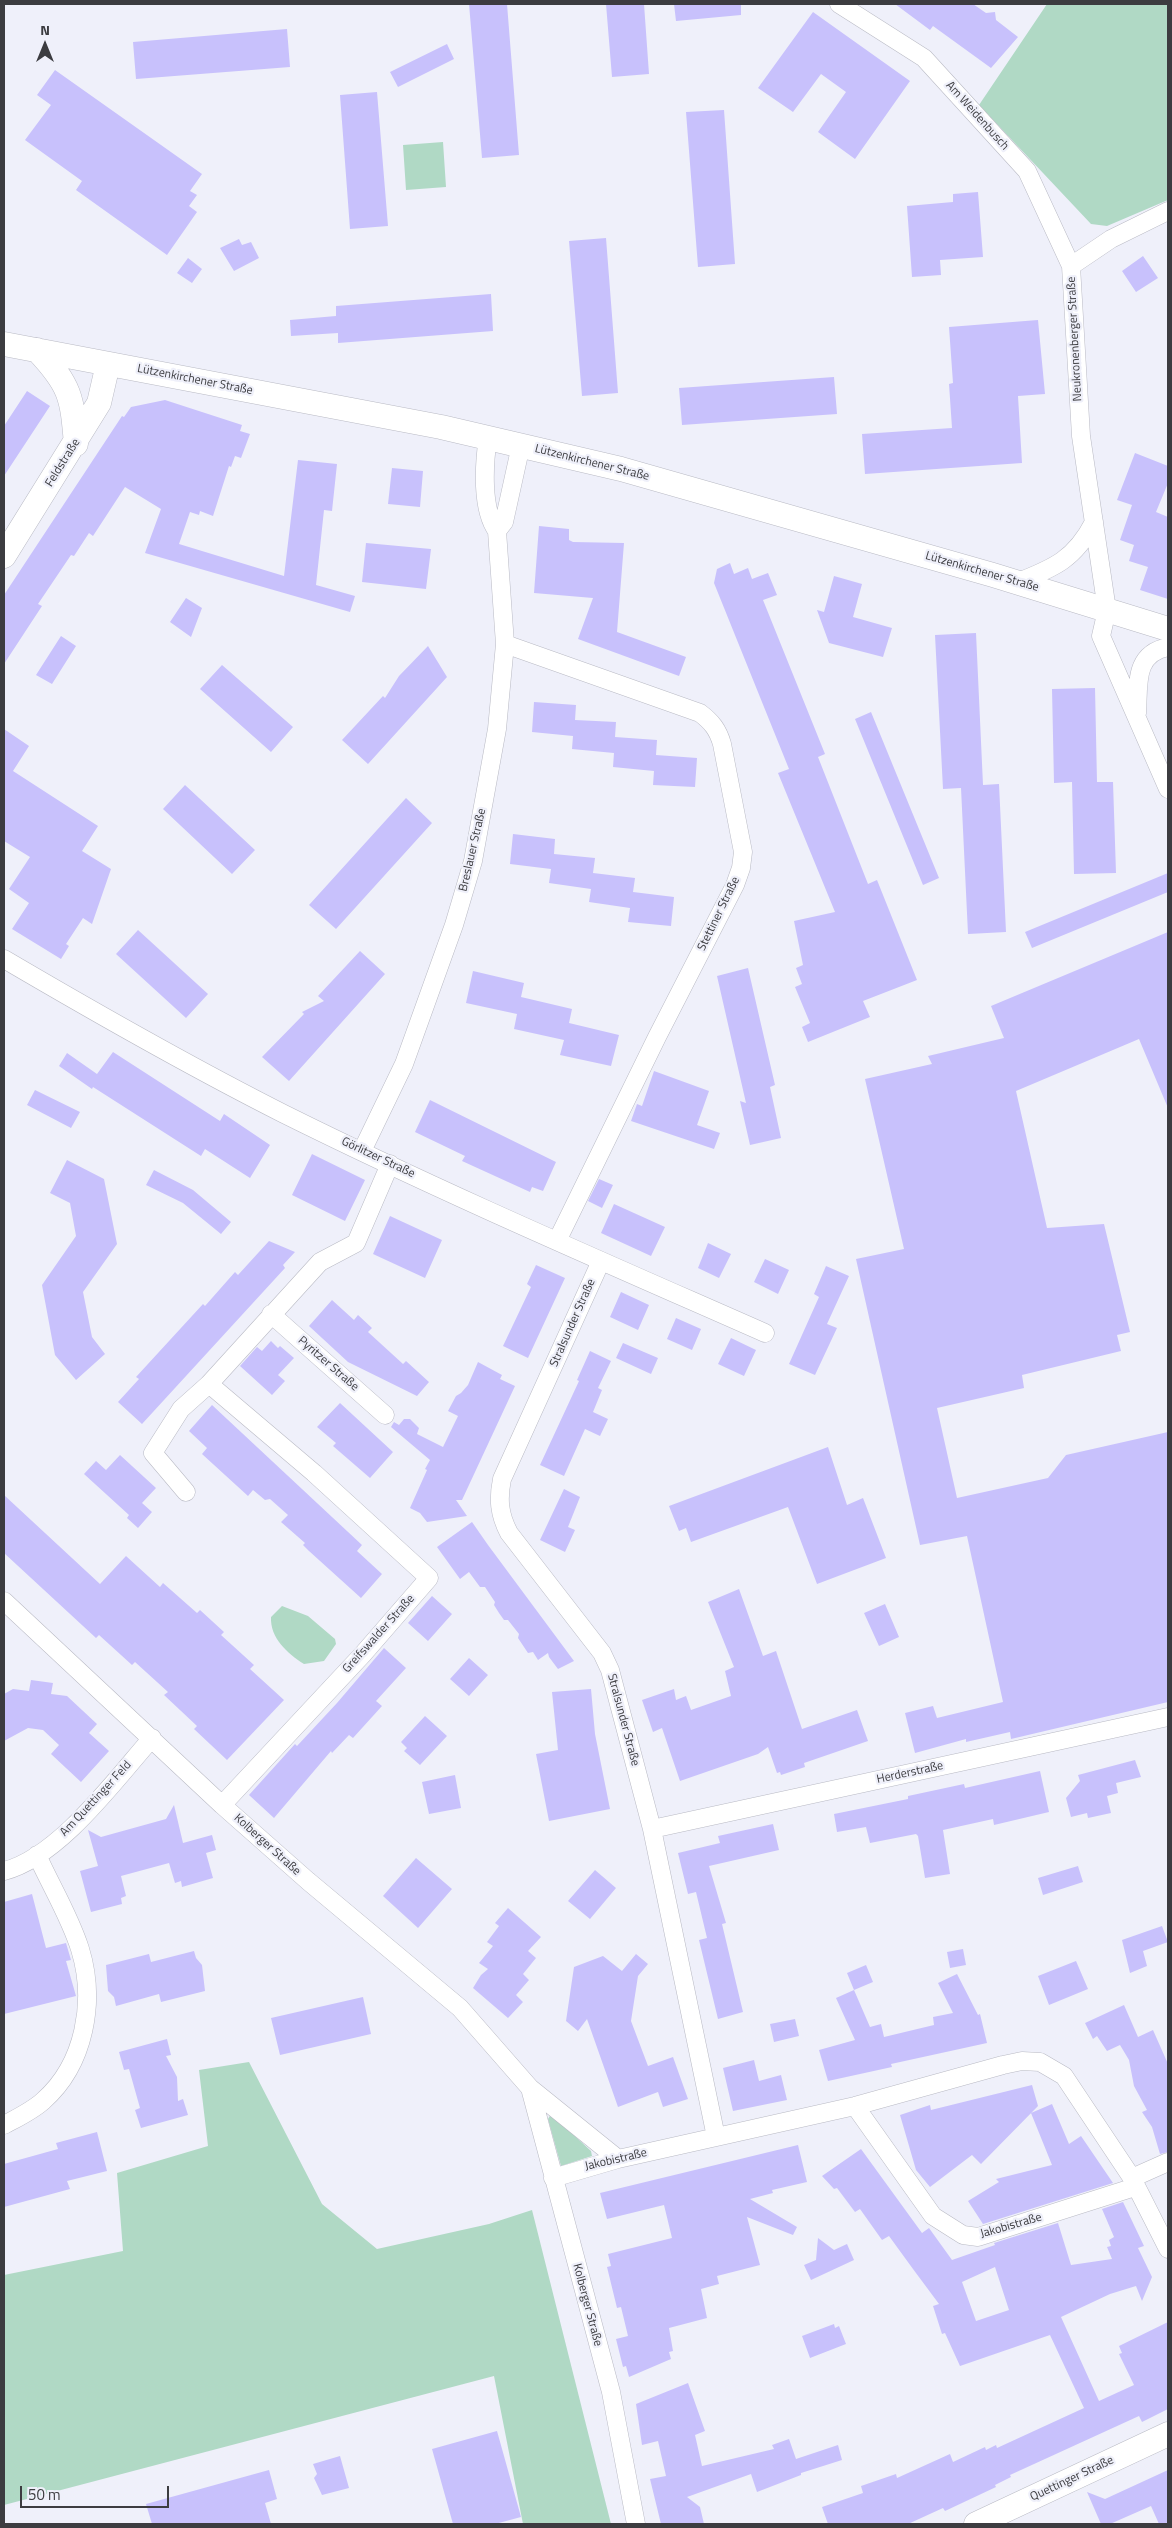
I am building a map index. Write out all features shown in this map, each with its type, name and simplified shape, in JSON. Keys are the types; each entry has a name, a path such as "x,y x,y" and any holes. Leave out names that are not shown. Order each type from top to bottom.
{"main road":[{"name":"Lützenkirchener Straße","path":"4,344 488,437 630,471 1018,582 1168,629"},
{"path":"37,350 59,373 68,392 72,406 76,444"},
{"name":"Feldstraße","path":"4,556 76,444 99,403 108,364"},
{"name":"Quettinger Straße","path":"976,2524 1168,2434"}],"street":[{"name":"Am Weidenbusch","path":"839,4 924,58 1027,171 1071,266"},
{"name":"Neukronenberger Straße","path":"1107,610 1081,436 1071,266 1111,239 1168,210"},
{"name":"Breslauer Straße","path":"362,1151 404,1064 454,925 473,861 497,729 504,644 497,531 489,520 485,457 488,437"},
{"name":"Breslauer Straße","path":"497,531 504,522 521,445"},
{"path":"1018,582 1056,567 1072,554 1087,536 1094,522"},
{"path":"1107,610 1101,636 1168,789"},
{"name":"Stettiner Straße","path":"504,644 700,713 710,721 717,729 722,744 743,852 742,868 735,885 657,1037 558,1241"},
{"path":"1137,716 1140,666 1150,654 1168,646"},
{"name":"Görlitzer Straße","path":"4,959 284,1114 601,1261 765,1333"},
{"path":"186,1492 153,1453 181,1409 209,1384 320,1262 356,1243 390,1164"},
{"name":"Stralsunder Straße","path":"601,1261 502,1478 499,1506 501,1518 509,1533 602,1653 610,1670 652,1829 716,2137"},
{"name":"Pyritzer Straße","path":"271,1314 385,1415"},
{"name":"Greifswalder Straße","path":"209,1384 314,1473 429,1578 363,1654 222,1805"},
{"name":"Kolberger Straße","path":"4,1601 222,1805 308,1881 460,2008 530,2088 618,2158"},
{"name":"Herderstraße","path":"652,1829 1168,1717"},
{"name":"Am Quettinger Feld","path":"4,1871 37,1855 66,1833 152,1738"},
{"path":"4,2125 43,2101 59,2083 79,2048 87,2004 87,1982 80,1948 37,1855"},
{"name":"Jakobistraße","path":"553,2178 618,2158 855,2106 1003,2065 1022,2061 1040,2062 1050,2066 1064,2076 1134,2182 1168,2249"},
{"name":"Kolberger Straße","path":"530,2088 611,2392 636,2524"},
{"name":"Jakobistraße","path":"855,2106 933,2216 963,2235 978,2237 1134,2182"},
{"path":"1134,2182 1168,2162"}],"green space":[{"path":"1047,4 1168,4 1168,200 1107,226 1091,224 979,105"},
{"path":"443,142 446,187 406,190 403,145"},
{"path":"282,1606 308,1616 335,1639 336,1644 324,1661 304,1664 281,1644 273,1632 271,1617"},
{"path":"249,2062 322,2204 377,2249 489,2224 532,2210 611,2524 523,2524 494,2376 4,2505 4,2275 123,2251 117,2173 208,2146 199,2070"},
{"path":"551,2114 591,2151 592,2156 561,2166 548,2119"}],"building":[{"path":"469,4 507,4 519,155 482,158"},
{"path":"606,4 644,4 649,74 612,77"},
{"path":"674,4 741,4 741,15 676,21"},
{"path":"895,4 973,4 986,13 995,12 996,20 1018,37 991,68 933,26 930,30"},
{"path":"813,12 910,81 855,159 818,132 846,92 821,74 793,112 758,88"},
{"path":"287,29 290,67 136,79 133,42"},
{"path":"447,44 454,59 398,87 390,72"},
{"path":"55,70 202,174 190,191 197,195 189,206 197,212 167,255 76,190 82,181 25,140 51,105 37,95"},
{"path":"377,92 388,226 350,229 340,95"},
{"path":"724,110 735,264 698,267 686,112"},
{"path":"978,192 983,257 940,260 941,275 912,277 907,206 953,202 953,194"},
{"path":"606,238 618,393 582,396 569,241"},
{"path":"239,239 242,245 251,242 259,258 234,271 220,248"},
{"path":"1143,256 1158,278 1136,292 1122,271"},
{"path":"188,258 202,269 192,283 177,273"},
{"path":"491,294 493,331 338,343 338,333 291,336 290,320 336,316 336,306"},
{"path":"1038,320 1045,394 1018,396 1022,463 865,474 862,434 952,428 949,384 953,383 949,327"},
{"path":"834,377 837,414 682,425 679,388"},
{"path":"27,391 50,406 4,476 4,426"},
{"path":"165,400 242,425 240,431 250,434 241,458 235,456 231,467 229,466 213,516 200,511 199,515 190,512 179,544 284,576 298,460 337,464 332,511 324,510 316,585 355,596 350,612 145,553 161,509 125,487 93,536 89,533 74,556 71,555 38,604 42,606 4,664 4,595 122,416 124,417 131,407"},
{"path":"1135,453 1168,466 1168,483 1156,512 1168,517 1168,599 1140,590 1148,567 1129,561 1134,545 1120,540 1132,505 1117,500"},
{"path":"392,468 423,471 420,507 388,504"},
{"path":"539,526 569,529 569,540 573,542 624,543 617,632 686,657 679,676 578,639 593,598 534,593"},
{"path":"366,543 431,549 426,589 362,582"},
{"path":"730,563 734,574 748,568 752,579 768,573 777,595 763,600 825,754 818,757 868,884 877,880 917,980 863,1001 870,1017 808,1042 802,1027 810,1023 795,987 802,984 796,968 803,965 794,921 835,912 778,773 789,769 714,583 717,569"},
{"path":"834,576 862,584 853,617 892,628 883,657 829,643 817,610 824,612"},
{"path":"186,598 202,608 191,637 170,622"},
{"path":"976,633 983,785 999,784 1006,932 968,934 961,788 943,789 935,635"},
{"path":"61,636 76,646 52,684 36,675"},
{"path":"428,646 447,677 368,764 342,740 383,696 385,698 399,676"},
{"path":"222,665 293,727 271,752 200,689"},
{"path":"1095,688 1097,782 1113,782 1116,873 1074,874 1072,782 1054,783 1052,689"},
{"path":"534,702 576,705 575,720 616,722 615,737 657,740 656,755 697,758 695,787 653,785 654,771 613,767 614,753 572,749 573,736 532,732"},
{"path":"871,712 939,878 923,885 855,719"},
{"path":"4,729 29,746 13,771 98,826 82,851 111,869 92,924 83,918 66,944 69,946 61,959 12,929 29,903 9,889 30,857 4,841"},
{"path":"185,785 255,850 232,874 163,809"},
{"path":"406,798 432,823 336,929 309,905"},
{"path":"513,834 555,839 554,854 595,858 593,873 635,878 633,892 674,897 671,926 628,922 630,908 589,902 591,889 549,883 551,869 510,864"},
{"path":"1168,873 1168,892 1032,948 1025,932"},
{"path":"138,930 208,994 186,1018 116,954"},
{"path":"1168,932 1168,1108 1139,1039 1016,1091 1047,1228 1104,1224 1130,1332 1117,1335 1121,1351 1022,1375 1024,1388 937,1408 957,1498 1048,1478 1066,1455 1168,1432 1168,1702 1011,1739 1010,1732 966,1742 966,1739 915,1753 905,1713 933,1706 937,1718 1003,1702 967,1536 920,1545 856,1259 904,1249 865,1079 932,1064 928,1056 1004,1038 991,1006"},
{"path":"360,951 385,974 289,1081 262,1057 304,1014 302,1012 324,1001 318,996"},
{"path":"748,968 775,1085 770,1087 781,1138 750,1145 740,1101 746,1103 717,976"},
{"path":"473,971 524,983 521,997 572,1009 569,1023 619,1035 611,1066 560,1055 564,1040 514,1029 517,1014 466,1003"},
{"path":"113,1052 220,1121 224,1114 270,1145 250,1178 205,1149 201,1156 93,1087 92,1089 59,1066 67,1053 97,1074"},
{"path":"654,1071 709,1091 697,1125 720,1133 714,1149 631,1121 637,1104 642,1106"},
{"path":"35,1090 80,1112 71,1128 27,1105"},
{"path":"430,1100 556,1162 543,1191 532,1187 530,1192 462,1161 465,1156 415,1132"},
{"path":"312,1154 365,1180 345,1221 292,1195"},
{"path":"67,1160 104,1179 117,1244 83,1292 92,1337 105,1354 76,1380 55,1355 42,1285 76,1236 70,1203 50,1193"},
{"path":"154,1170 193,1190 231,1222 221,1234 183,1203 146,1185"},
{"path":"599,1179 613,1185 602,1208 588,1201"},
{"path":"614,1204 665,1227 651,1256 601,1233"},
{"path":"390,1216 442,1240 425,1278 373,1254"},
{"path":"269,1241 295,1252 283,1265 285,1268 142,1424 118,1402 139,1379 136,1377 203,1304 205,1306 235,1272 238,1275"},
{"path":"708,1243 731,1254 719,1278 698,1268"},
{"path":"765,1259 789,1270 778,1294 754,1282"},
{"path":"536,1265 565,1278 528,1358 503,1346 531,1287 527,1284"},
{"path":"826,1266 849,1276 827,1324 837,1328 815,1375 789,1364 819,1297 814,1294"},
{"path":"621,1292 649,1305 638,1330 610,1317"},
{"path":"332,1300 354,1320 358,1315 372,1328 368,1332 403,1364 406,1361 429,1382 417,1396 348,1362 309,1326"},
{"path":"676,1318 701,1329 692,1350 667,1339"},
{"path":"731,1338 756,1350 744,1376 718,1364"},
{"path":"271,1341 294,1358 278,1375 285,1381 272,1395 240,1366 257,1347 262,1351"},
{"path":"623,1343 658,1358 651,1374 616,1358"},
{"path":"590,1351 611,1361 598,1388 602,1390 593,1412 608,1419 600,1436 585,1429 564,1476 540,1465 579,1381 577,1380"},
{"path":"478,1362 502,1375 500,1379 515,1386 462,1500 456,1500 467,1516 427,1522 420,1513 410,1508 430,1460 391,1427 394,1422 399,1425 404,1419 410,1419 419,1428 417,1434 443,1447 458,1416 448,1411 456,1396 468,1385"},
{"path":"340,1403 393,1452 370,1478 333,1446 336,1443 317,1427"},
{"path":"212,1405 362,1545 357,1551 382,1574 361,1598 309,1551 303,1545 305,1543 281,1522 288,1515 270,1499 265,1500 253,1490 248,1496 202,1454 207,1448 189,1431"},
{"path":"828,1447 847,1505 863,1498 886,1558 817,1584 788,1507 691,1542 686,1528 679,1531 669,1506"},
{"path":"120,1455 156,1488 142,1503 152,1512 138,1528 127,1518 129,1515 84,1474 96,1461 106,1470"},
{"path":"564,1489 580,1497 568,1527 575,1530 565,1552 540,1540"},
{"path":"4,1495 100,1584 126,1556 160,1587 163,1583 197,1613 200,1610 224,1632 221,1635 254,1665 250,1669 284,1700 227,1760 194,1729 197,1726 164,1695 168,1692 135,1662 132,1665 99,1635 96,1638 4,1553"},
{"path":"472,1522 574,1661 558,1669 548,1653 538,1660 533,1652 528,1653 518,1638 519,1634 508,1620 504,1620 485,1587 480,1587 469,1572 460,1579 437,1547"},
{"path":"739,1589 763,1656 776,1651 802,1729 857,1710 868,1741 804,1763 805,1767 781,1775 780,1772 777,1773 768,1747 758,1754 680,1781 662,1728 653,1732 642,1700 674,1689 676,1700 686,1696 691,1710 731,1696 725,1671 734,1667 708,1602"},
{"path":"432,1596 452,1614 428,1641 408,1623"},
{"path":"885,1604 899,1637 879,1646 864,1613"},
{"path":"384,1648 406,1668 376,1701 382,1706 353,1738 349,1735 332,1753 331,1751 274,1818 249,1795 295,1744 297,1746 337,1703"},
{"path":"469,1658 488,1675 469,1696 450,1679"},
{"path":"31,1680 53,1683 51,1694 67,1696 97,1724 89,1733 109,1751 81,1782 51,1754 59,1745 43,1730 28,1728 4,1741 4,1694 13,1689 29,1691"},
{"path":"591,1689 595,1734 610,1809 549,1821 536,1754 558,1750 552,1692"},
{"path":"425,1716 447,1736 420,1765 404,1751 407,1748 401,1742"},
{"path":"1135,1760 1141,1777 1116,1783 1118,1793 1107,1796 1111,1813 1088,1818 1087,1813 1071,1817 1066,1798 1080,1781 1078,1775"},
{"path":"1040,1771 1049,1812 994,1825 993,1819 943,1830 950,1874 925,1878 918,1836 916,1834 870,1843 866,1827 837,1832 834,1814 908,1799 908,1796 964,1784 965,1788"},
{"path":"455,1775 461,1808 429,1814 422,1782"},
{"path":"174,1805 183,1843 212,1835 216,1850 206,1853 213,1878 182,1887 181,1881 175,1883 169,1863 121,1876 126,1896 121,1898 122,1904 91,1912 80,1871 98,1866 88,1830 101,1837 166,1819"},
{"path":"773,1824 779,1850 709,1866 726,1923 722,1924 743,2012 718,2019 699,1940 707,1938 696,1892 688,1894 678,1853 720,1843 718,1836"},
{"path":"416,1858 452,1889 418,1928 383,1896"},
{"path":"1078,1866 1083,1882 1043,1895 1038,1878"},
{"path":"595,1870 616,1888 590,1919 568,1901"},
{"path":"32,1894 46,1948 66,1943 71,1960 66,1961 76,1996 4,2014 4,1902"},
{"path":"508,1908 541,1937 528,1951 536,1958 523,1974 529,1980 516,1995 523,2002 508,2018 473,1988 481,1975 488,1969 479,1963 493,1946 487,1942 499,1926 495,1923"},
{"path":"1162,1926 1168,1942 1143,1951 1147,1966 1130,1973 1122,1940"},
{"path":"963,1949 966,1965 950,1968 947,1952"},
{"path":"194,1951 196,1958 202,1965 205,1991 161,2002 159,1994 116,2006 114,1997 108,1991 106,1965 149,1954 151,1962"},
{"path":"636,1954 648,1964 638,1976 631,2021 648,2066 673,2057 688,2099 663,2107 658,2092 618,2107 587,2019 578,2031 566,2021 574,1967 603,1956 622,1971"},
{"path":"1076,1961 1088,1989 1049,2005 1038,1976"},
{"path":"866,1965 873,1982 854,1990 847,1973"},
{"path":"957,1974 978,2015 980,2014 987,2043 891,2064 892,2067 828,2081 819,2050 855,2040 836,1998 854,1990 870,2027 881,2024 884,2037 934,2025 933,2017 953,2013 938,1983"},
{"path":"363,1997 371,2034 280,2055 271,2018"},
{"path":"1124,2005 1138,2037 1153,2030 1168,2064 1168,2152 1160,2154 1152,2127 1142,2112 1147,2110 1134,2086 1129,2060 1120,2045 1107,2051 1097,2036 1093,2039 1085,2023"},
{"path":"795,2019 799,2036 774,2042 770,2024"},
{"path":"167,2039 171,2055 166,2056 177,2077 178,2101 183,2099 188,2115 141,2128 135,2110 140,2108 129,2069 124,2070 119,2052"},
{"path":"754,2060 759,2081 781,2075 787,2100 733,2111 723,2068"},
{"path":"1032,2085 1038,2106 981,2164 972,2155 930,2187 916,2170 900,2115 930,2105 931,2110"},
{"path":"1052,2104 1069,2144 1081,2136 1113,2183 983,2224 968,2201 999,2182 996,2179 1052,2165 1031,2113"},
{"path":"97,2132 107,2171 67,2181 70,2189 4,2207 4,2164 58,2149 56,2143"},
{"path":"798,2145 807,2182 772,2190 773,2193 750,2199 797,2227 793,2235 747,2217 760,2265 717,2276 719,2284 701,2289 707,2318 669,2328 673,2351 669,2352 671,2359 629,2377 626,2366 623,2367 616,2339 628,2336 621,2307 617,2308 607,2267 611,2266 608,2254 672,2238 664,2205 607,2219 600,2193"},
{"path":"861,2149 922,2233 929,2228 952,2260 995,2245 994,2243 1058,2223 1071,2265 1112,2259 1107,2247 1111,2246 1109,2240 1114,2237 1102,2209 1123,2202 1144,2246 1138,2248 1152,2277 1142,2301 1136,2286 1110,2294 1061,2317 1099,2401 1134,2385 1119,2354 1122,2353 1119,2346 1168,2322 1168,2409 1142,2422 1139,2416 1010,2475 1011,2477 995,2485 996,2487 945,2511 943,2508 908,2524 828,2524 822,2507 863,2493 861,2486 896,2474 897,2478 950,2454 953,2462 985,2447 986,2450 996,2445 997,2448 1084,2408 1050,2335 960,2366 945,2333 942,2334 933,2306 939,2304 889,2236 882,2240 860,2209 855,2212 837,2188 834,2189 822,2176","holes":["995,2267 1009,2310 976,2321 962,2282"]},
{"path":"818,2238 834,2250 847,2244 854,2260 811,2280 804,2265 816,2260"},
{"path":"834,2324 835,2328 839,2326 846,2344 810,2358 802,2336"},
{"path":"688,2383 705,2431 695,2435 702,2466 774,2449 772,2445 789,2439 796,2459 838,2445 842,2460 801,2473 801,2475 757,2492 751,2474 687,2497 700,2507 704,2524 661,2524 650,2479 666,2476 658,2441 642,2445 636,2404"},
{"path":"497,2431 521,2517 495,2524 453,2524 432,2449"},
{"path":"340,2456 349,2488 322,2495 314,2478 317,2474 313,2464"},
{"path":"269,2470 277,2499 265,2503 271,2524 152,2524 146,2504"},
{"path":"1168,2470 1168,2524 1159,2524 1151,2506 1110,2524 1101,2524 1087,2492 1105,2499"}]}
